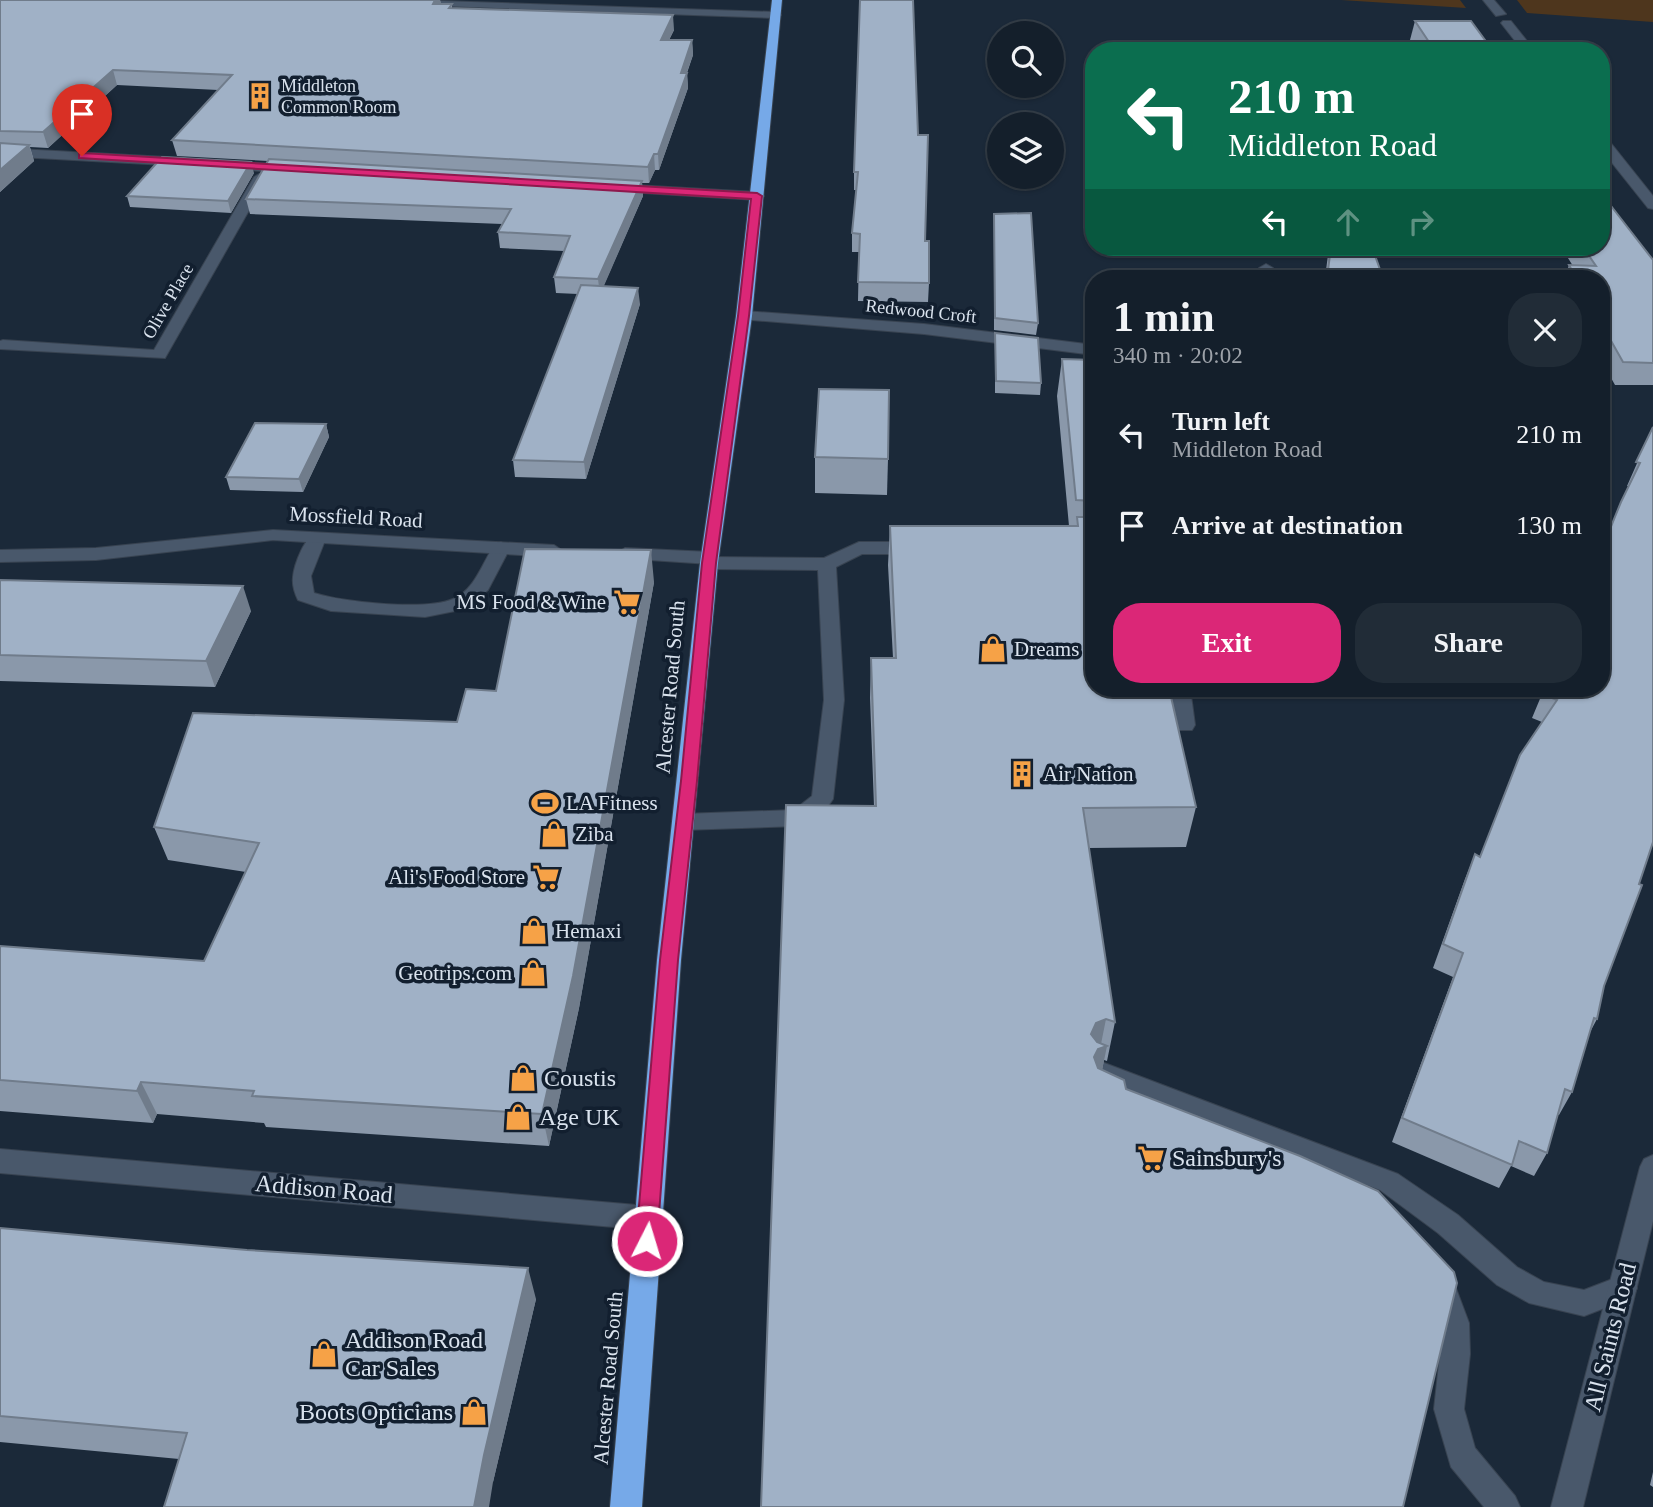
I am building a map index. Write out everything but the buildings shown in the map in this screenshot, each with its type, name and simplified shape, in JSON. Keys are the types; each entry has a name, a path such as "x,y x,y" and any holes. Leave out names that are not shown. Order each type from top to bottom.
{"highway":[{"name":"Alcester Road South","path":"625,1507 669,960 683,822 710,560 744,316 778,0"}],"street":[{"path":"1488,0 1522,42"},
{"path":"407,2 775,15"},
{"path":"1610,151 1653,205"},
{"path":"0,152 307,170"},
{"name":"Olive Place","path":"3,345 159,355 266,168"},
{"path":"595,187 757,196"},
{"name":"Redwood Croft","path":"744,316 924,328 1085,348"},
{"name":"Mossfield Road","path":"0,556 96,554 273,535 572,551"},
{"path":"317,538 302,576 305,596 331,606 425,611 460,604 481,586 501,548"},
{"path":"611,553 827,564 859,548 935,548"},
{"path":"683,822 799,818 822,799 834,700 827,564"},
{"path":"1181,697 1185,725"},
{"path":"1152,1120 1100,1085 1389,1182 1448,1224 1507,1276 1539,1294 1584,1303 1623,1288"},
{"name":"Addison Road","path":"0,1161 648,1218"},
{"name":"All Saints Road","path":"1567,1507 1653,1167"},
{"path":"1426,1261 1445,1290 1455,1323 1455,1354 1449,1409 1462,1456 1504,1507"}],"shaded area":[{"path":"1341,0 1460,0 1466,8"},
{"path":"1517,0 1653,0 1653,22 1527,13"}],"place":[{"name":"Middleton Common Room","path":"260,96"},
{"name":"MS Food & Wine","path":"627,602"},
{"name":"Dreams","path":"993,649"},
{"name":"Air Nation","path":"1022,774"},
{"name":"LA Fitness","path":"545,803"},
{"name":"Ziba","path":"554,834"},
{"name":"Ali's Food Store","path":"546,877"},
{"name":"Hemaxi","path":"534,931"},
{"name":"Geotrips.com","path":"533,973"},
{"name":"Coustis","path":"523,1078"},
{"name":"Age UK","path":"518,1117"},
{"name":"Sainsbury's","path":"1151,1158"},
{"name":"Addison Road Car Sales","path":"324,1354"},
{"name":"Boots Opticians","path":"474,1412"}],"route":[{"path":"82,156 757,196 744,316 709,563 669,960 647,1241"}]}
